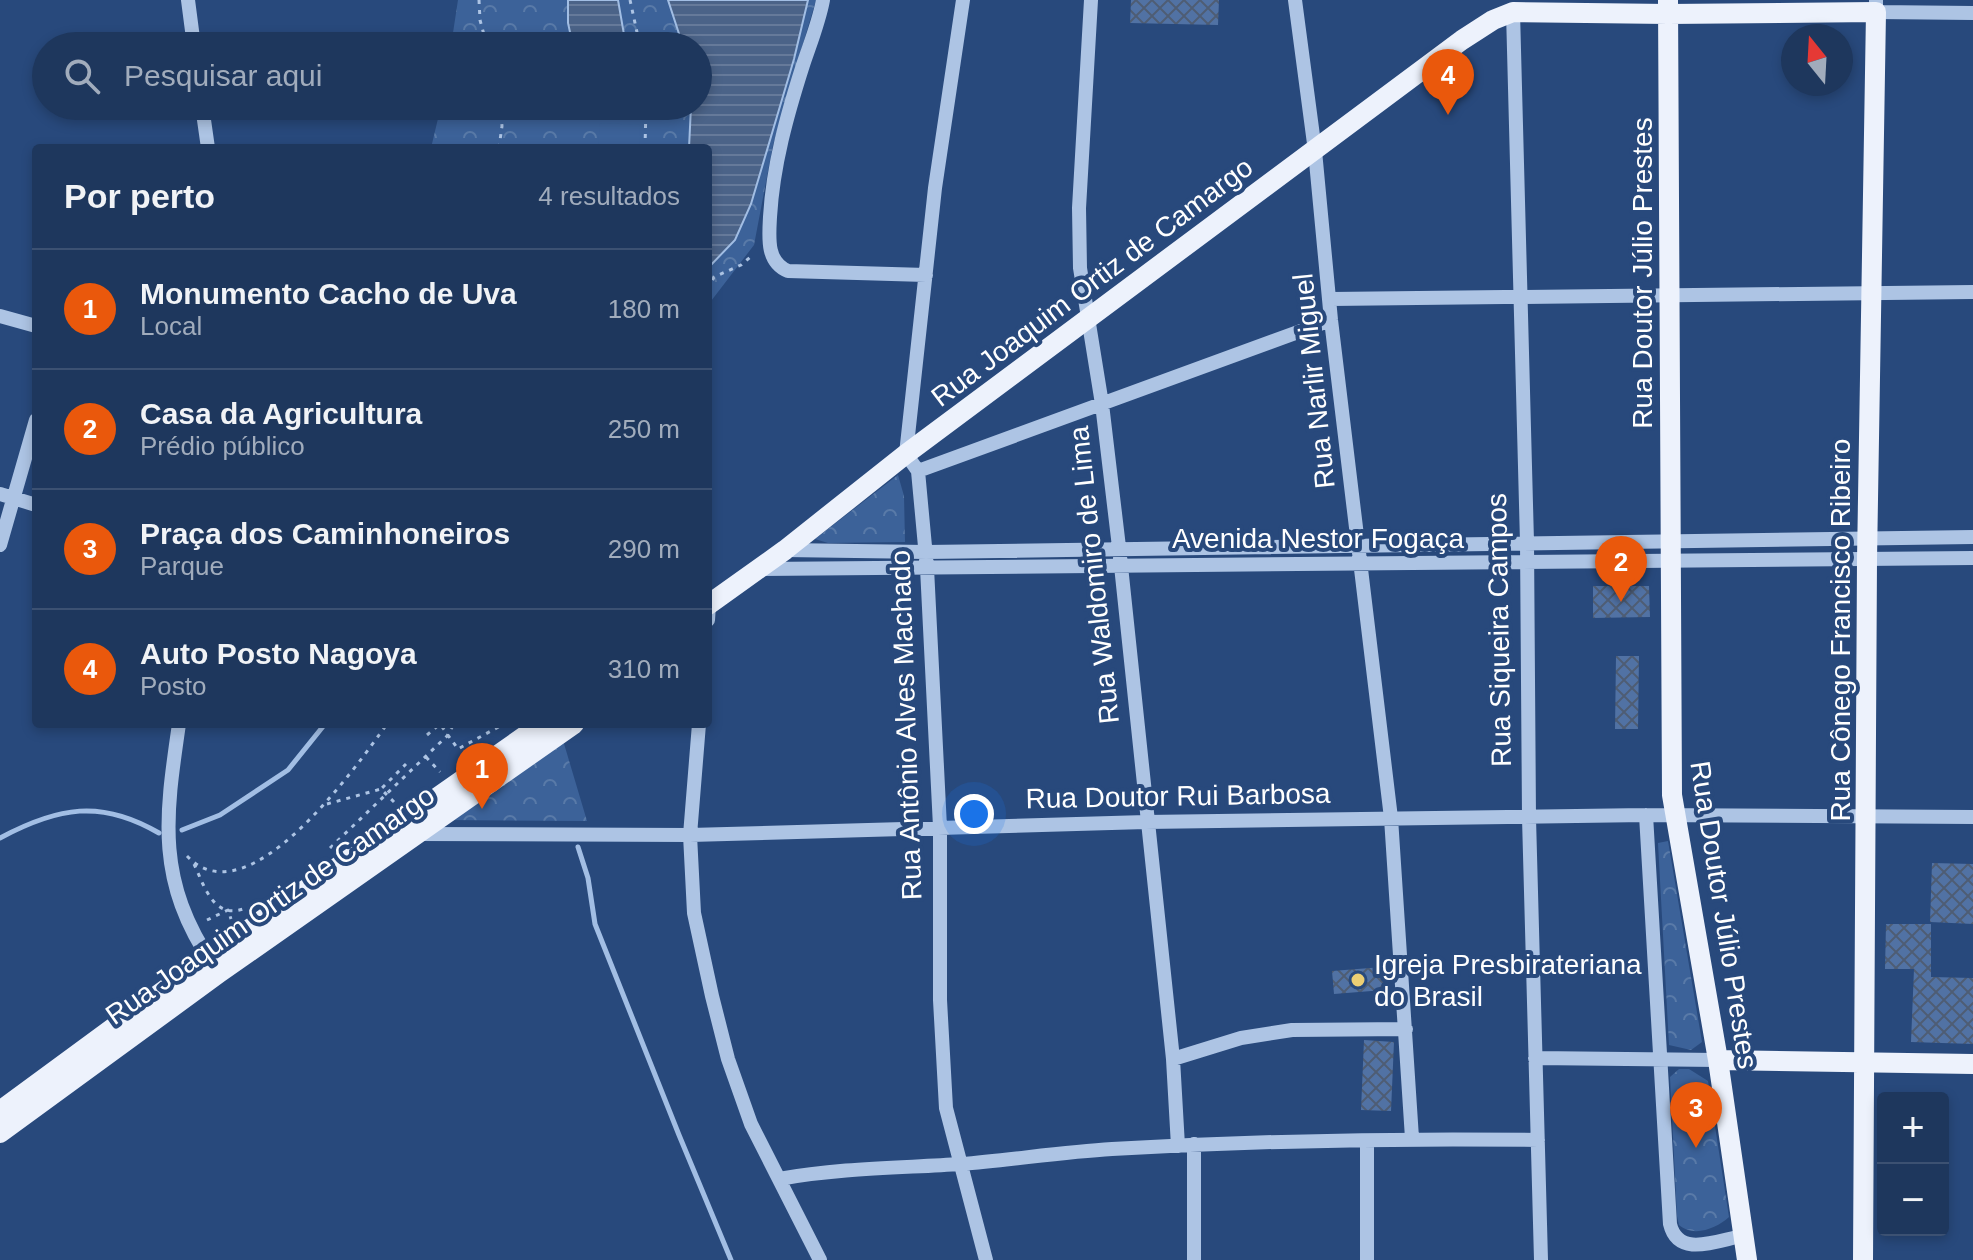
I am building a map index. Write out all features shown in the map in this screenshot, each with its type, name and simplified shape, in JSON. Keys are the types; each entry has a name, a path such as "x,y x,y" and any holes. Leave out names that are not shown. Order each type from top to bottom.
{"main road":[{"name":"Rua Joaquim Ortiz de Camargo","path":"712,606 785,550 912,462 1087,321 1462,40 1513,6"},
{"path":"1513,6 1876,6"},
{"name":"Rua Cônego Francisco Ribeiro","path":"1863,1260 1867,560 1876,6"},
{"name":"Rua Doutor Júlio Prestes","path":"1668,7 1672,551 1670,760 1675,815 1718,1060 1747,1260"},
{"name":"Rua Joaquim Ortiz de Camargo","path":"0,1133 214,966 239,937 536,728"},
{"name":"Rua Joaquim Ortiz de Camargo","path":"0,1111 214,966 418,834 568,728"},
{"path":"1718,1060 1973,1064"}],"street":[{"path":"188,0 192,32"},
{"path":"823,0 780,141 772,189 769,242 778,267 788,271 926,275"},
{"name":"Rua Antônio Alves Machado","path":"963,0 935,188 912,462 926,552 940,827 941,1055 946,1108 986,1260"},
{"name":"Rua Waldomiro de Lima","path":"1091,0 1079,208 1080,268 1102,404 1119,547 1173,1059 1178,1146"},
{"name":"Rua Narlir Miguel","path":"1295,0 1391,818 1412,1138"},
{"name":"Rua Siqueira Campos","path":"1513,6 1541,1260"},
{"path":"1876,6 1973,13"},
{"path":"204,120 207,144"},
{"path":"1331,299 1973,292"},
{"path":"0,316 32,325"},
{"path":"912,462 1102,404 1331,320"},
{"path":"0,545 7,496 32,430"},
{"path":"7,496 32,504"},
{"name":"Avenida Nestor Fogaça","path":"759,569 1527,564 1868,537 1973,537"},
{"name":"Avenida Nestor Fogaça","path":"785,550 926,552 1527,542 1867,560 1973,558"},
{"path":"1292,564 1293,545"},
{"path":"1229,546 1229,564"},
{"path":"178,728 169,796 168,839 175,887 181,908 214,966"},
{"path":"699,728 690,835 694,913 728,1059 751,1124 820,1260"},
{"path":"1646,815 1672,1234 1679,1242 1691,1245 1742,1236"},
{"name":"Rua Doutor Rui Barbosa","path":"384,834 690,835 1146,822 1646,815 1973,817"},
{"path":"1173,1059 1241,1038 1292,1030 1406,1029"},
{"path":"1535,1058 1718,1060"},
{"path":"779,1179 848,1169 959,1164 1194,1144 1412,1138 1538,1140"},
{"path":"1367,1141 1367,1260"},
{"path":"1194,1144 1194,1260"}],"path":[{"path":"479,0 483,32"},
{"path":"630,0 637,32"},
{"path":"500,144 501,120"},
{"path":"645,144 646,120"},
{"path":"712,281 714,277 741,265 769,242"},
{"path":"168,839 201,869 215,873 247,867 282,845 343,786 384,728"},
{"path":"427,735 435,728"},
{"path":"442,728 458,749 496,728"},
{"path":"330,847 447,736 452,728"},
{"path":"323,805 381,789 406,764"},
{"path":"381,789 386,794"},
{"path":"194,864 210,900 234,912 245,908"},
{"path":"228,910 239,937"},
{"path":"192,928 228,910"}],"green space":[{"path":"458,0 816,0 773,145 754,245 712,300 712,144 432,144 438,120 712,120 712,32 453,32"},
{"path":"600,123 640,125 639,144 598,144"},
{"path":"898,475 904,496 905,542 828,543 815,539"},
{"path":"562,737 587,821 447,820"},
{"path":"1668,841 1702,1042 1691,1050 1669,1045 1658,843"},
{"path":"1679,1069 1689,1069 1708,1081 1729,1217 1712,1228 1698,1231 1679,1225 1677,1216 1670,1077"}],"shaded area":[{"path":"568,0 618,0 624,32 570,32"},
{"path":"668,0 808,0 751,204 735,240 712,264 712,144 689,144 690,120 712,120 712,32 678,32"}],"building":[{"path":"1131,0 1219,0 1218,25 1130,23"},
{"path":"1593,586 1649,586 1650,617 1593,618"},
{"path":"1616,656 1639,656 1638,729 1615,729"},
{"path":"1932,863 1973,864 1973,924 1930,922"},
{"path":"1886,924 1931,924 1931,977 1973,978 1973,1044 1911,1042 1914,969 1885,969"},
{"name":"Igreja Presbirateriana do Brasil","path":"1383,967 1384,990 1334,994 1332,971"},
{"path":"1364,1040 1394,1042 1391,1111 1361,1110"}],"waterway":[{"path":"182,830 220,815 288,770 322,728"},
{"path":"0,838 41,819 80,811 118,815 159,833"},
{"path":"578,847 588,878 595,924 731,1260"}],"place":[{"name":"Auto Posto Nagoya","path":"1448,115"},
{"name":"Casa da Agricultura","path":"1621,602"},
{"name":"Monumento Cacho de Uva","path":"482,809"},
{"name":"Igreja Presbirateriana do Brasil","path":"1358,980"},
{"name":"Praça dos Caminhoneiros","path":"1696,1148"}]}
